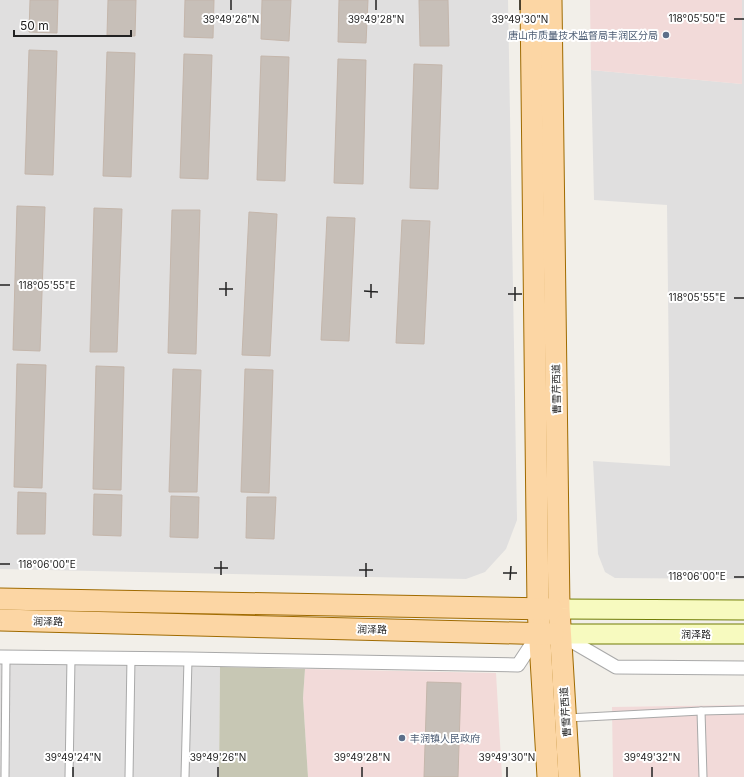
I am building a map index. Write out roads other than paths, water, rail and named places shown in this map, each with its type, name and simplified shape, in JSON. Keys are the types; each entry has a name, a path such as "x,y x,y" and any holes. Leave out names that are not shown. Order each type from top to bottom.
{"main road":[{"name":"曹雪芹西道","path":"531,0 538,608 549,634 565,718 569,777"},
{"name":"曹雪芹西道","path":"548,777 549,634 559,609 551,0"},
{"path":"0,599 559,609 744,610"},
{"name":"润泽路","path":"0,620 549,634 744,634"}],"street":[{"path":"3,657 518,665 549,634 616,667 744,668"}],"lane":[{"path":"3,657 5,777"},
{"path":"69,777 72,658"},
{"path":"128,777 131,658"},
{"path":"185,777 188,659"},
{"path":"565,718 744,710"},
{"path":"700,711 703,777"}],"place":[{"name":"唐山市质量技术监督局丰润区分局","path":"666,35"},
{"name":"丰润镇人民政府","path":"402,738"}]}
